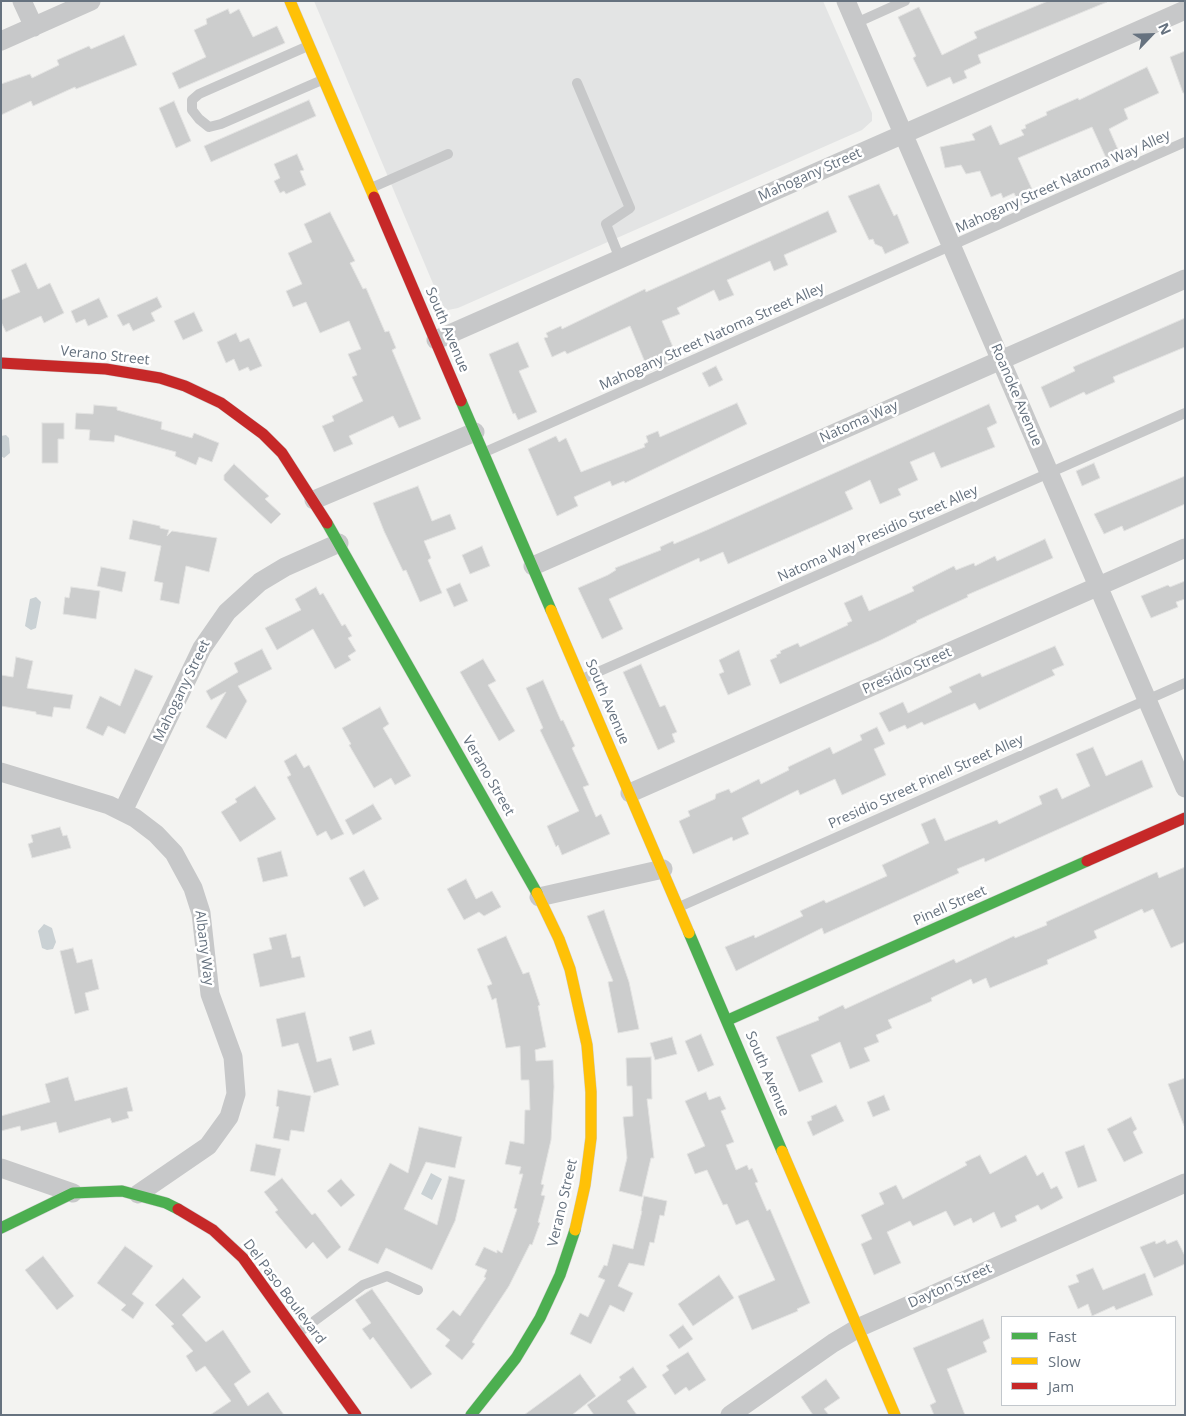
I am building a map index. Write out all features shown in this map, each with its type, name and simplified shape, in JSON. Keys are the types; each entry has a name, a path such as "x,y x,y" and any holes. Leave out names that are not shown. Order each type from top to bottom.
{"street":[{"path":"22,1 34,26"},
{"path":"1,41 91,1"},
{"name":"South Avenue","path":"290,1 896,1415"},
{"name":"Roanoke Avenue","path":"846,1 1185,788"},
{"name":"Mahogany Street","path":"436,340 1185,10"},
{"name":"Natoma Way","path":"533,566 1185,279"},
{"name":"Verano Street","path":"1,363 134,372 185,386 220,403 263,434 298,474 314,500 539,898 570,969 587,1045 592,1092 591,1138 585,1185 560,1275 540,1318 516,1358 471,1415"},
{"path":"314,500 475,432"},
{"name":"Mahogany Street","path":"123,811 202,648 227,612 248,592 276,572 339,544"},
{"name":"Presidio Street","path":"630,793 1185,548"},
{"name":"Albany Way","path":"1,772 123,811 156,834 168,847 194,888 202,913 210,994 233,1058 237,1082 234,1106 216,1137 208,1146 138,1194"},
{"name":"Pinell Street","path":"728,1020 1185,818"},
{"path":"539,898 663,869"},
{"path":"1,1168 73,1193"},
{"name":"Dayton Street","path":"730,1415 833,1343 860,1328 1185,1183"},
{"name":"Del Paso Boulevard","path":"1,1228 73,1193 122,1191 138,1194 166,1203 190,1215 227,1242 243,1258 356,1415"}],"lane":[{"path":"856,23 905,1"},
{"path":"309,46 199,94 192,100 192,110 198,120 209,127 221,124 323,79"},
{"path":"577,83 630,208 606,224 620,259"},
{"name":"Mahogany Street Natoma Way Alley","path":"952,246 1185,142"},
{"path":"370,188 448,154"},
{"name":"Mahogany Street Natoma Street Alley","path":"484,452 952,246"},
{"name":"Natoma Way Presidio Street Alley","path":"581,679 1185,413"},
{"name":"Presidio Street Pinell Street Alley","path":"679,907 1185,683"},
{"path":"297,1334 363,1285 387,1276 418,1290"}],"shaded area":[{"path":"314,1 823,1 872,113 872,121 862,130 458,308 448,310 442,305"},
{"path":"6,435 9,438 10,453 4,458 1,456 1,436"},
{"path":"36,597 41,602 36,628 31,630 25,626 30,599"},
{"path":"44,924 52,928 56,942 53,949 47,950 42,948 38,931"},
{"path":"431,1173 442,1179 432,1200 421,1194"}],"building":[{"path":"1048,1 1107,2 978,55 981,63 964,71 967,78 953,84 950,77 927,87 913,58 916,56 898,17 919,7 942,55 977,38 974,32"},
{"path":"228,9 230,14 239,9 253,37 277,26 285,43 179,89 172,73 206,57 194,30 207,24 206,19"},
{"path":"124,35 137,65 76,89 75,87 33,106 31,101 1,115 1,84 30,74 32,78 59,65 57,60 89,46 91,49"},
{"path":"1185,51 1185,93 1183,93 1170,57"},
{"path":"1147,67 1159,93 1124,109 1128,119 1109,129 1120,154 1107,160 1092,127 1018,158 1036,198 1020,206 1014,193 1003,198 1001,193 991,197 980,171 966,174 961,165 945,168 940,147 975,140 972,134 991,125 1000,145 1024,135 1021,130 1026,128 1025,125 1047,115 1046,112 1078,98 1079,100"},
{"path":"309,100 316,116 211,162 204,146"},
{"path":"174,101 191,141 176,148 159,108"},
{"path":"297,154 304,170 300,171 306,185 286,194 284,191 280,193 274,181 280,178 274,164"},
{"path":"879,184 894,216 897,214 909,243 885,254 882,247 875,244 873,239 869,240 848,196"},
{"path":"828,211 837,232 784,255 788,265 774,271 770,261 727,280 734,295 719,301 714,290 677,308 680,314 662,321 678,359 649,372 630,326 567,354 565,351 552,357 544,338 548,337 546,333 561,326 562,329 645,289 646,292"},
{"path":"330,212 355,261 350,263 363,289 366,288 385,332 389,331 396,348 392,350 421,419 399,428 393,416 349,436 353,444 334,452 322,426 334,421 332,416 363,401 352,377 357,375 348,354 361,349 349,321 320,333 306,302 293,307 286,291 302,284 288,253 312,242 304,224"},
{"path":"26,263 38,289 50,283 64,313 44,323 41,316 6,332 1,322 1,300 20,292 11,270"},
{"path":"157,297 162,307 151,313 155,321 133,331 129,323 123,326 117,315"},
{"path":"99,298 108,317 88,326 85,319 76,323 71,311"},
{"path":"194,312 203,331 183,340 174,321"},
{"path":"1185,318 1185,347 1113,377 1115,382 1086,395 1084,392 1050,408 1041,387 1075,371 1073,367"},
{"path":"236,333 240,342 249,338 262,366 250,371 248,367 239,371 234,359 226,363 217,342"},
{"path":"518,342 529,367 519,371 537,412 518,420 515,413 513,414 489,354"},
{"path":"716,366 723,380 709,387 702,373"},
{"path":"737,403 747,424 625,483 624,481 612,486 610,481 574,497 578,506 557,516 528,449 556,436 559,442 566,438 581,472 645,447 644,444 648,442 646,436 658,431 660,437"},
{"path":"989,404 997,423 987,428 995,447 941,468 934,452 910,462 918,480 898,489 901,495 880,504 870,480 845,492 853,509 728,564 723,552 700,562 699,558 609,599 623,629 602,639 578,588 608,575 616,570 615,568 661,550 660,547 673,541 674,544 707,530"},
{"path":"94,405 117,407 117,410 162,422 161,429 192,438 194,433 219,443 212,462 199,457 196,465 175,456 176,452 115,435 114,442 89,440 90,430 75,429 76,413 93,414"},
{"path":"42,423 64,423 64,439 58,439 58,463 42,463"},
{"path":"1094,463 1100,478 1082,486 1076,471"},
{"path":"234,464 269,496 265,499 281,514 271,524 224,480 224,475"},
{"path":"1185,476 1185,504 1124,531 1122,526 1104,534 1094,514"},
{"path":"418,486 432,521 450,514 456,529 424,541 431,558 428,560 442,593 420,602 406,570 403,571 384,531 373,503"},
{"path":"133,520 169,530 167,536 172,531 217,538 209,572 186,566 179,604 160,600 163,583 154,581 161,546 129,539"},
{"path":"1045,539 1053,558 967,595 968,597 916,621 881,640 780,684 770,660 777,657 776,655 781,653 780,651 798,643 800,647 848,625 847,623 852,621 844,603 862,595 869,611 914,591 912,587 954,566 956,570 974,563 975,566 995,556 997,561"},
{"path":"482,546 490,566 470,574 462,555"},
{"path":"101,567 126,572 122,592 97,586"},
{"path":"1185,581 1185,599 1176,602 1178,607 1151,618 1141,596 1168,585 1170,587"},
{"path":"460,583 468,601 454,607 446,589"},
{"path":"71,587 100,591 96,619 63,614 65,597 69,598"},
{"path":"316,587 320,595 323,593 342,626 345,624 352,636 348,638 356,651 348,656 351,660 335,669 313,629 277,650 265,628 301,610 295,599"},
{"path":"1055,646 1064,665 1052,670 1055,675 979,710 975,703 924,725 922,722 907,729 905,725 889,732 879,713 903,702 908,713 952,692 949,687 980,673 982,677"},
{"path":"262,649 272,669 238,686 247,701 226,739 206,727 226,692 211,700 206,691 238,672 234,663"},
{"path":"739,650 751,685 728,695 719,674 724,672 719,660"},
{"path":"16,657 33,661 27,688 73,695 70,709 54,707 52,717 36,714 36,712 1,706 1,675 13,677"},
{"path":"483,659 496,681 488,685 515,731 499,741 460,672"},
{"path":"641,664 660,707 665,705 677,732 672,734 675,742 658,750 623,672"},
{"path":"135,669 153,676 125,734 108,726 103,736 86,728 100,696 120,706"},
{"path":"543,680 561,721 563,720 575,746 572,748 589,785 583,787 596,817 601,814 610,834 562,855 558,845 556,847 547,826 579,811 540,730 543,728 526,688"},
{"path":"380,707 389,724 383,728 411,776 395,785 391,778 374,788 349,745 351,744 342,728"},
{"path":"877,727 885,744 874,749 886,775 842,795 835,779 800,795 798,790 742,818 749,834 733,841 732,837 693,854 679,821 690,816 688,811 715,799 716,794 729,789 731,793 759,779 761,784 789,770 788,767 830,747 833,754 862,740 860,735"},
{"path":"1093,747 1106,776 1142,760 1153,787 985,862 984,858 957,869 959,873 824,934 822,928 736,971 725,947 754,935 755,938 803,916 800,911 824,900 826,903 887,876 882,865 929,843 921,824 935,818 945,841 997,820 999,824 1042,804 1039,796 1057,788 1062,799 1090,786 1076,754"},
{"path":"296,754 304,768 309,765 344,834 331,840 326,831 317,836 287,777 291,775 284,761"},
{"path":"255,786 276,819 240,842 221,812 237,802 235,799"},
{"path":"373,804 382,819 353,835 345,820"},
{"path":"60,827 63,836 67,835 71,848 32,858 28,844 33,842 31,835"},
{"path":"281,851 288,876 263,882 257,858"},
{"path":"1185,867 1185,942 1171,948 1153,909 1144,913 1142,909 1094,931 1097,938 1047,960 1048,964 990,988 986,978 973,984 971,979 931,998 932,1001 888,1020 892,1028 876,1035 879,1042 864,1048 870,1061 850,1069 840,1042 811,1055 823,1082 799,1092 776,1037 819,1020 818,1017 843,1005 845,1009 954,959 956,963 1014,936 1015,938 1047,925 1046,922 1157,872 1159,878"},
{"path":"364,870 379,899 364,907 349,878"},
{"path":"466,879 476,899 492,891 501,907 484,916 479,912 464,920 447,889"},
{"path":"604,910 629,982 639,1029 618,1033 608,982 613,981 587,916"},
{"path":"286,934 292,958 300,956 305,977 260,987 253,954 272,949 269,938"},
{"path":"506,936 523,974 529,972 540,1005 538,1006 546,1047 535,1050 536,1061 553,1060 554,1087 551,1140 541,1184 544,1185 541,1195 545,1196 538,1222 540,1223 532,1245 530,1244 509,1286 472,1342 475,1344 462,1360 445,1346 450,1340 436,1329 453,1310 460,1316 486,1278 484,1277 487,1270 475,1265 484,1247 497,1253 497,1250 502,1253 517,1209 514,1208 523,1174 519,1174 521,1167 505,1164 510,1141 524,1144 525,1110 530,1110 529,1080 521,1080 520,1046 506,1048 496,998 492,1000 487,986 492,984 477,949"},
{"path":"73,948 77,963 92,959 99,989 85,993 89,1010 75,1014 60,951"},
{"path":"305,1012 317,1062 331,1058 339,1085 314,1093 298,1043 282,1047 276,1019"},
{"path":"371,1030 375,1044 353,1051 349,1037"},
{"path":"701,1034 714,1065 698,1072 685,1041"},
{"path":"672,1037 677,1054 655,1060 650,1043"},
{"path":"651,1057 652,1099 647,1099 654,1158 651,1158 642,1197 619,1191 627,1158 623,1117 633,1116 632,1086 627,1086 626,1058"},
{"path":"68,1077 75,1101 127,1087 133,1111 127,1112 129,1118 112,1123 110,1118 59,1133 56,1122 21,1131 20,1126 1,1131 1,1116 50,1102 45,1084"},
{"path":"1185,1078 1185,1126 1184,1126 1168,1084"},
{"path":"278,1090 311,1096 304,1132 291,1130 289,1141 273,1138 279,1107 276,1106"},
{"path":"706,1092 709,1100 720,1096 726,1109 721,1111 734,1142 726,1145 736,1170 747,1165 749,1170 752,1168 758,1182 755,1183 767,1211 770,1209 810,1303 797,1309 798,1311 752,1330 738,1296 775,1280 748,1220 736,1225 727,1204 723,1205 707,1170 695,1174 687,1154 705,1146 685,1101"},
{"path":"884,1095 890,1110 873,1117 867,1102"},
{"path":"836,1105 844,1121 813,1136 807,1122 812,1120 811,1116"},
{"path":"1131,1117 1137,1129 1133,1132 1143,1153 1124,1162 1107,1129"},
{"path":"419,1127 462,1137 455,1168 426,1162 404,1209 437,1225 449,1176 465,1180 455,1221 432,1270 386,1248 378,1264 348,1250 390,1163 408,1173"},
{"path":"256,1144 281,1149 275,1176 250,1171"},
{"path":"1084,1145 1097,1181 1078,1188 1065,1152"},
{"path":"980,1155 990,1174 1026,1155 1037,1176 1043,1172 1051,1189 1057,1186 1063,1198 1041,1210 1038,1205 1015,1216 1017,1221 1001,1228 994,1212 973,1223 971,1218 954,1226 946,1211 913,1226 910,1221 887,1232 901,1263 874,1275 861,1244 872,1239 861,1215 884,1204 879,1193 896,1185 903,1199 967,1165 965,1162"},
{"path":"282,1178 312,1215 315,1213 341,1247 327,1259 313,1242 306,1249 275,1212 278,1210 264,1192"},
{"path":"341,1179 355,1195 341,1207 327,1191"},
{"path":"644,1196 667,1201 664,1216 660,1215 654,1243 650,1242 644,1266 629,1263 618,1286 633,1293 624,1312 610,1305 591,1344 570,1334 580,1313 588,1317 605,1280 598,1277 604,1265 607,1266 613,1244 633,1249"},
{"path":"1165,1240 1167,1244 1177,1240 1185,1256 1185,1264 1154,1278 1140,1247 1155,1241 1156,1244"},
{"path":"125,1246 153,1266 132,1294 144,1303 133,1319 121,1310 126,1305 97,1283"},
{"path":"43,1256 74,1296 57,1310 25,1270"},
{"path":"1093,1268 1103,1290 1145,1273 1153,1295 1116,1310 1114,1306 1092,1316 1088,1304 1078,1309 1068,1286 1079,1282 1076,1275"},
{"path":"719,1275 734,1298 693,1326 678,1304"},
{"path":"183,1278 201,1297 182,1315 206,1342 223,1330 251,1372 234,1384 248,1406 268,1392 284,1415 210,1415 231,1401 205,1366 196,1372 186,1356 193,1351 171,1326 174,1324 155,1305"},
{"path":"372,1289 432,1374 411,1389 373,1337 370,1340 362,1329 371,1323 355,1300"},
{"path":"983,1319 990,1338 983,1342 987,1352 947,1369 965,1415 934,1415 930,1405 936,1402 913,1348"},
{"path":"683,1325 693,1339 679,1349 669,1335"},
{"path":"688,1352 706,1380 689,1391 686,1387 675,1395 662,1375 669,1370 666,1366"},
{"path":"633,1367 647,1387 627,1401 637,1415 594,1415 587,1405 621,1380 619,1377"},
{"path":"580,1374 596,1396 572,1415 524,1415"},
{"path":"826,1379 840,1398 824,1409 829,1415 813,1415 801,1397"}],"traffic: fast":[{"path":"461,401 551,610"},
{"path":"327,523 537,893"},
{"path":"728,1020 1087,861"},
{"path":"689,933 782,1151"},
{"path":"1,1228 73,1193 122,1191 166,1203 178,1209"},
{"path":"471,1415 516,1358 540,1318 560,1275 575,1230"}],"traffic: slow":[{"path":"290,1 374,197"},
{"path":"551,610 689,933"},
{"path":"537,893 559,939 570,969 587,1045 591,1092 591,1138 585,1185 575,1230"},
{"path":"782,1151 895,1415"}],"traffic: jam":[{"path":"374,197 461,401"},
{"path":"1,363 106,369 160,378 185,386 221,403 263,434 282,453 327,523"},
{"path":"1087,861 1185,818"},
{"path":"178,1209 213,1230 243,1258 356,1415"}]}
